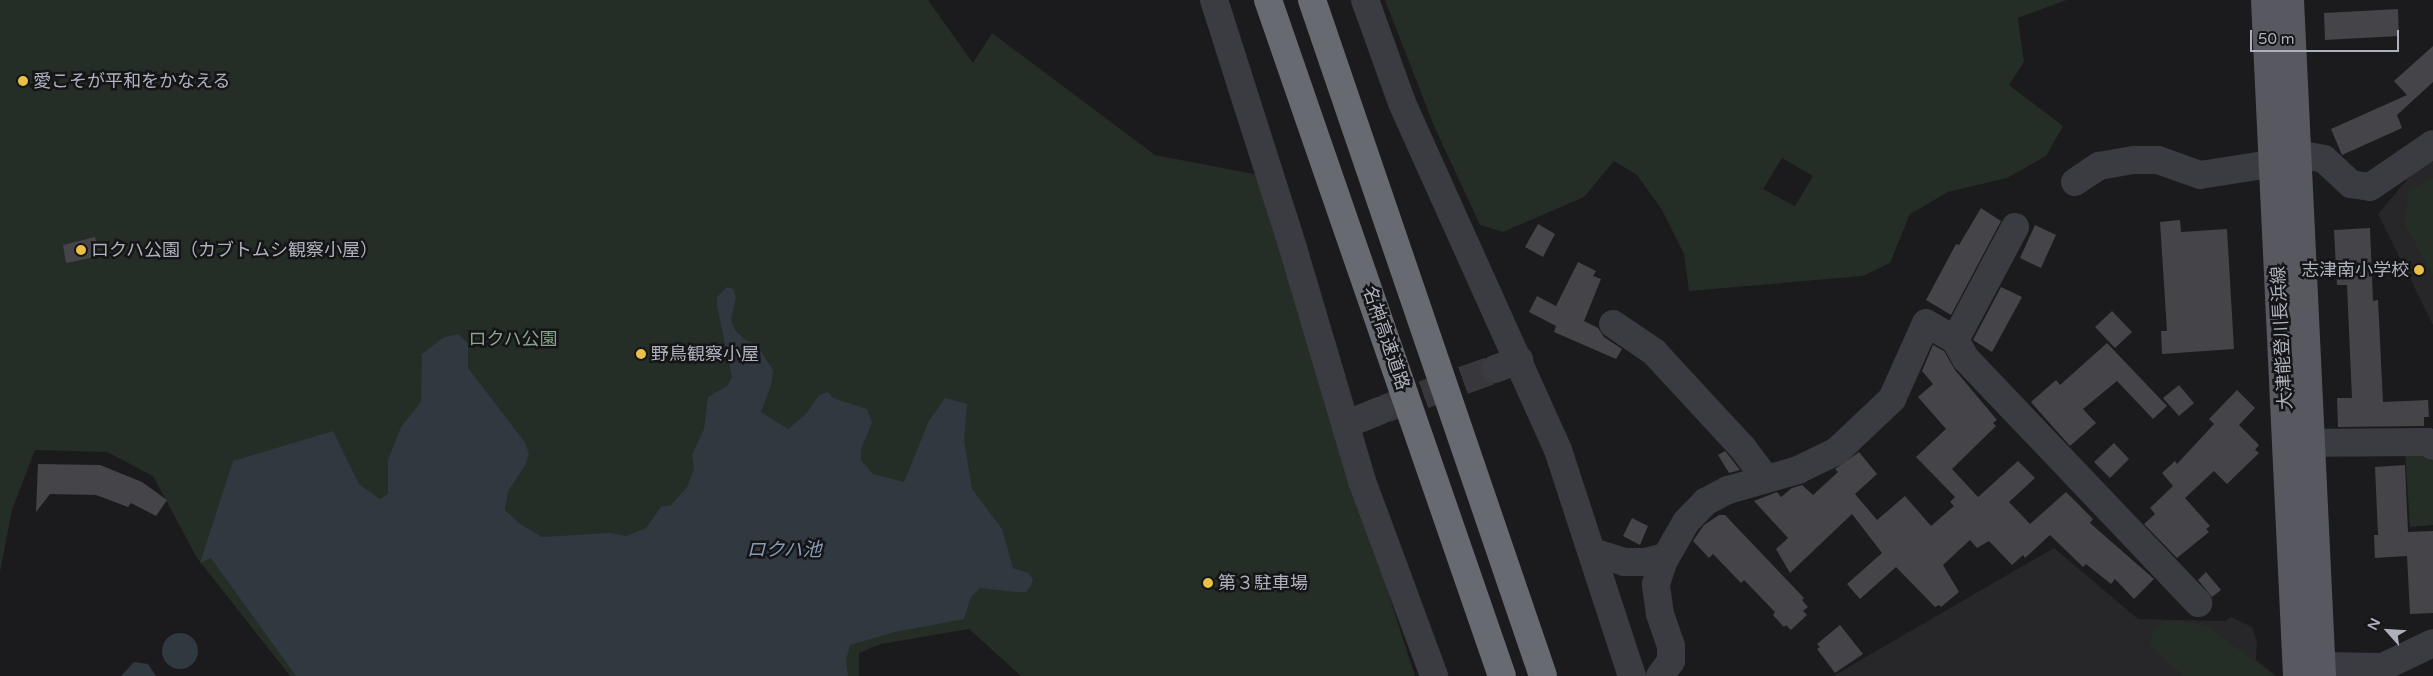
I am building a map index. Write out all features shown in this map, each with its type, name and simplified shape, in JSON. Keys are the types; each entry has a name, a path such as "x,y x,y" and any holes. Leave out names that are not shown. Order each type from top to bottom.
{"highway":[{"name":"名神高速道路","path":"1268,0 1502,676"},
{"path":"1312,0 1543,676"}],"main road":[{"name":"大津能登川長浜線","path":"2265,0 2270,164 2322,671"},
{"name":"大津能登川長浜線","path":"2290,0 2297,154 2300,443 2297,676"}],"street":[{"path":"1214,0 1372,509 1434,676"},
{"path":"1365,0 1409,120 1507,365 1558,450 1632,676"},
{"path":"2075,182 2099,166 2134,160 2158,160 2200,175 2270,164 2297,154 2324,159 2352,184 2370,186 2433,144"},
{"path":"1955,340 2015,227"},
{"path":"1660,676 1671,661 1671,646 1656,595 1659,572 1665,557 1686,522 1705,502 1728,490 1821,460 1837,451 1892,399 1926,323 1955,340 1966,359 2198,603"},
{"path":"1613,324 1654,352 1742,447 1765,477"},
{"path":"1347,424 1379,411"},
{"path":"2300,443 2428,442 2433,446"},
{"path":"1592,552 1624,562 1645,562 1665,557"},
{"path":"2322,671 2383,667 2433,643"}],"shaded area":[{"name":"志津南小学校","path":"2433,158 2433,325 2378,214 2417,168"},
{"path":"2054,548 2138,619 2225,621 2231,617 2252,627 2257,642 2256,660 2276,676 1833,676"}],"green space":[{"name":"ロクハ公園","path":"0,0 928,0 973,63 992,33 1155,155 1259,175 1329,409 1415,676 1021,676 969,629 881,644 859,653 859,676 290,676 197,558 153,476 107,452 35,450 12,510 0,572"},
{"path":"1385,0 2067,0 2018,18 2024,62 2009,85 2063,126 2046,156 2007,178 1948,192 1910,214 1890,263 1863,276 1689,291 1684,254 1662,210 1637,175 1614,161 1584,197 1503,232 1480,225 1434,126","holes":["1782,158 1813,176 1795,206 1763,189"]},
{"path":"2433,178 2433,276 2404,223 2409,190"},
{"path":"2405,452 2433,457 2433,525 2410,527"},
{"path":"2166,622 2191,622 2208,627 2275,676 2183,676 2150,645 2153,629"}],"water":[{"name":"ロクハ池","path":"727,287 733,289 736,297 731,320 735,330 744,339 757,345 773,370 771,385 761,412 788,429 806,414 819,395 828,392 833,398 867,409 872,423 861,449 861,460 873,474 904,482 929,421 945,398 967,404 964,440 972,489 1002,529 1013,568 1028,573 1033,579 1031,586 1026,592 980,588 971,597 964,619 895,632 850,645 846,660 848,676 296,676 211,558 200,563 233,461 333,431 359,484 380,499 388,494 388,460 401,427 421,402 422,354 443,338 458,334 468,343 468,368 524,441 529,453 526,464 508,491 505,510 520,524 542,537 610,533 626,536 646,528 661,507 671,505 688,486 694,468 692,455 704,429 708,397 727,386 732,377 717,306 717,297"},
{"path":"180,633 187,634 193,638 197,644 197,658 193,664 187,668 180,669 173,668 167,664 163,658 162,651 163,644 167,638 173,634"},
{"path":"134,662 148,664 156,676 121,676"}],"building":[{"path":"2398,9 2399,36 2325,40 2324,13"},
{"path":"2433,46 2433,82 2397,115 2402,128 2342,155 2331,129 2407,95 2394,81"},
{"path":"1981,208 2001,221 1951,315 1926,300 1956,244 1959,245"},
{"path":"2180,220 2181,232 2227,229 2234,349 2162,354 2161,331 2167,331 2160,222"},
{"path":"1538,224 1555,234 1543,257 1525,247"},
{"path":"2035,225 2056,235 2041,268 2020,258"},
{"path":"2370,228 2373,301 2378,300 2383,402 2428,400 2429,417 2424,417 2424,426 2338,427 2337,398 2352,398 2347,285 2337,285 2334,230"},
{"name":"ロクハ公園（カブトムシ観察小屋）","path":"95,237 100,256 66,263 63,245"},
{"path":"1578,262 1596,271 1593,276 1601,279 1584,321 1598,328 1604,337 1622,349 1616,359 1554,332 1556,326 1529,312 1537,296 1556,306"},
{"path":"2001,287 2022,297 1992,352 1973,340"},
{"path":"2112,311 2132,332 2115,348 2095,327"},
{"path":"2107,343 2167,406 2153,419 2117,381 2083,409 2096,423 2070,446 2031,402 2056,380 2060,385"},
{"path":"1933,345 1944,351 1955,370 1997,420 1993,423 1996,426 1952,469 1978,497 2018,461 2035,478 2009,502 2030,524 2066,492 2093,519 2090,523 2154,579 2134,599 2115,579 2111,584 2086,564 2083,567 2050,535 2025,558 2023,555 2012,565 1989,541 1977,548 1970,540 1943,565 1959,592 1941,607 1939,605 1935,607 1896,567 1860,599 1847,584 1882,553 1852,514 1790,573 1776,549 1788,538 1754,501 1777,492 1781,497 1792,488 1802,485 1813,495 1838,472 1835,469 1859,452 1877,474 1855,494 1877,520 1905,496 1931,526 1954,506 1950,502 1955,497 1916,457 1946,429 1918,397 1933,384 1922,371"},
{"path":"2179,385 2194,403 2179,416 2163,398"},
{"path":"2237,390 2255,408 2239,425 2259,445 2255,450 2259,453 2227,484 2214,471 2185,498 2210,526 2206,529 2209,532 2177,558 2144,524 2155,514 2150,508 2173,486 2162,473 2175,461 2177,464 2214,424 2209,419"},
{"path":"2114,443 2129,459 2110,478 2094,462"},
{"path":"1725,451 1740,470 1729,473 1718,455"},
{"path":"38,464 100,465 142,482 167,500 156,516 131,503 128,507 96,495 50,494 36,512"},
{"path":"2405,465 2408,532 2433,531 2433,613 2410,614 2407,556 2375,558 2374,535 2378,535 2375,467"},
{"path":"1719,515 1725,515 1804,598 1802,600 1808,607 1803,611 1807,615 1791,630 1786,625 1784,627 1773,615 1775,612 1744,580 1741,583 1713,554 1709,558 1693,541 1704,525"},
{"path":"1632,518 1648,526 1640,545 1623,536"},
{"path":"2206,572 2221,590 2212,597 2198,580"},
{"path":"1840,625 1863,654 1835,673 1817,649 1820,647 1817,644"}],"tunnel":[{"path":"1384,409 1495,369"}],"place":[{"name":"愛こそが平和をかなえる","path":"23,81"},
{"name":"ロクハ公園（カブトムシ観察小屋）","path":"81,250"},
{"name":"志津南小学校","path":"2419,270"},
{"name":"野鳥観察小屋","path":"641,354"},
{"name":"第３駐車場","path":"1208,583"}]}
